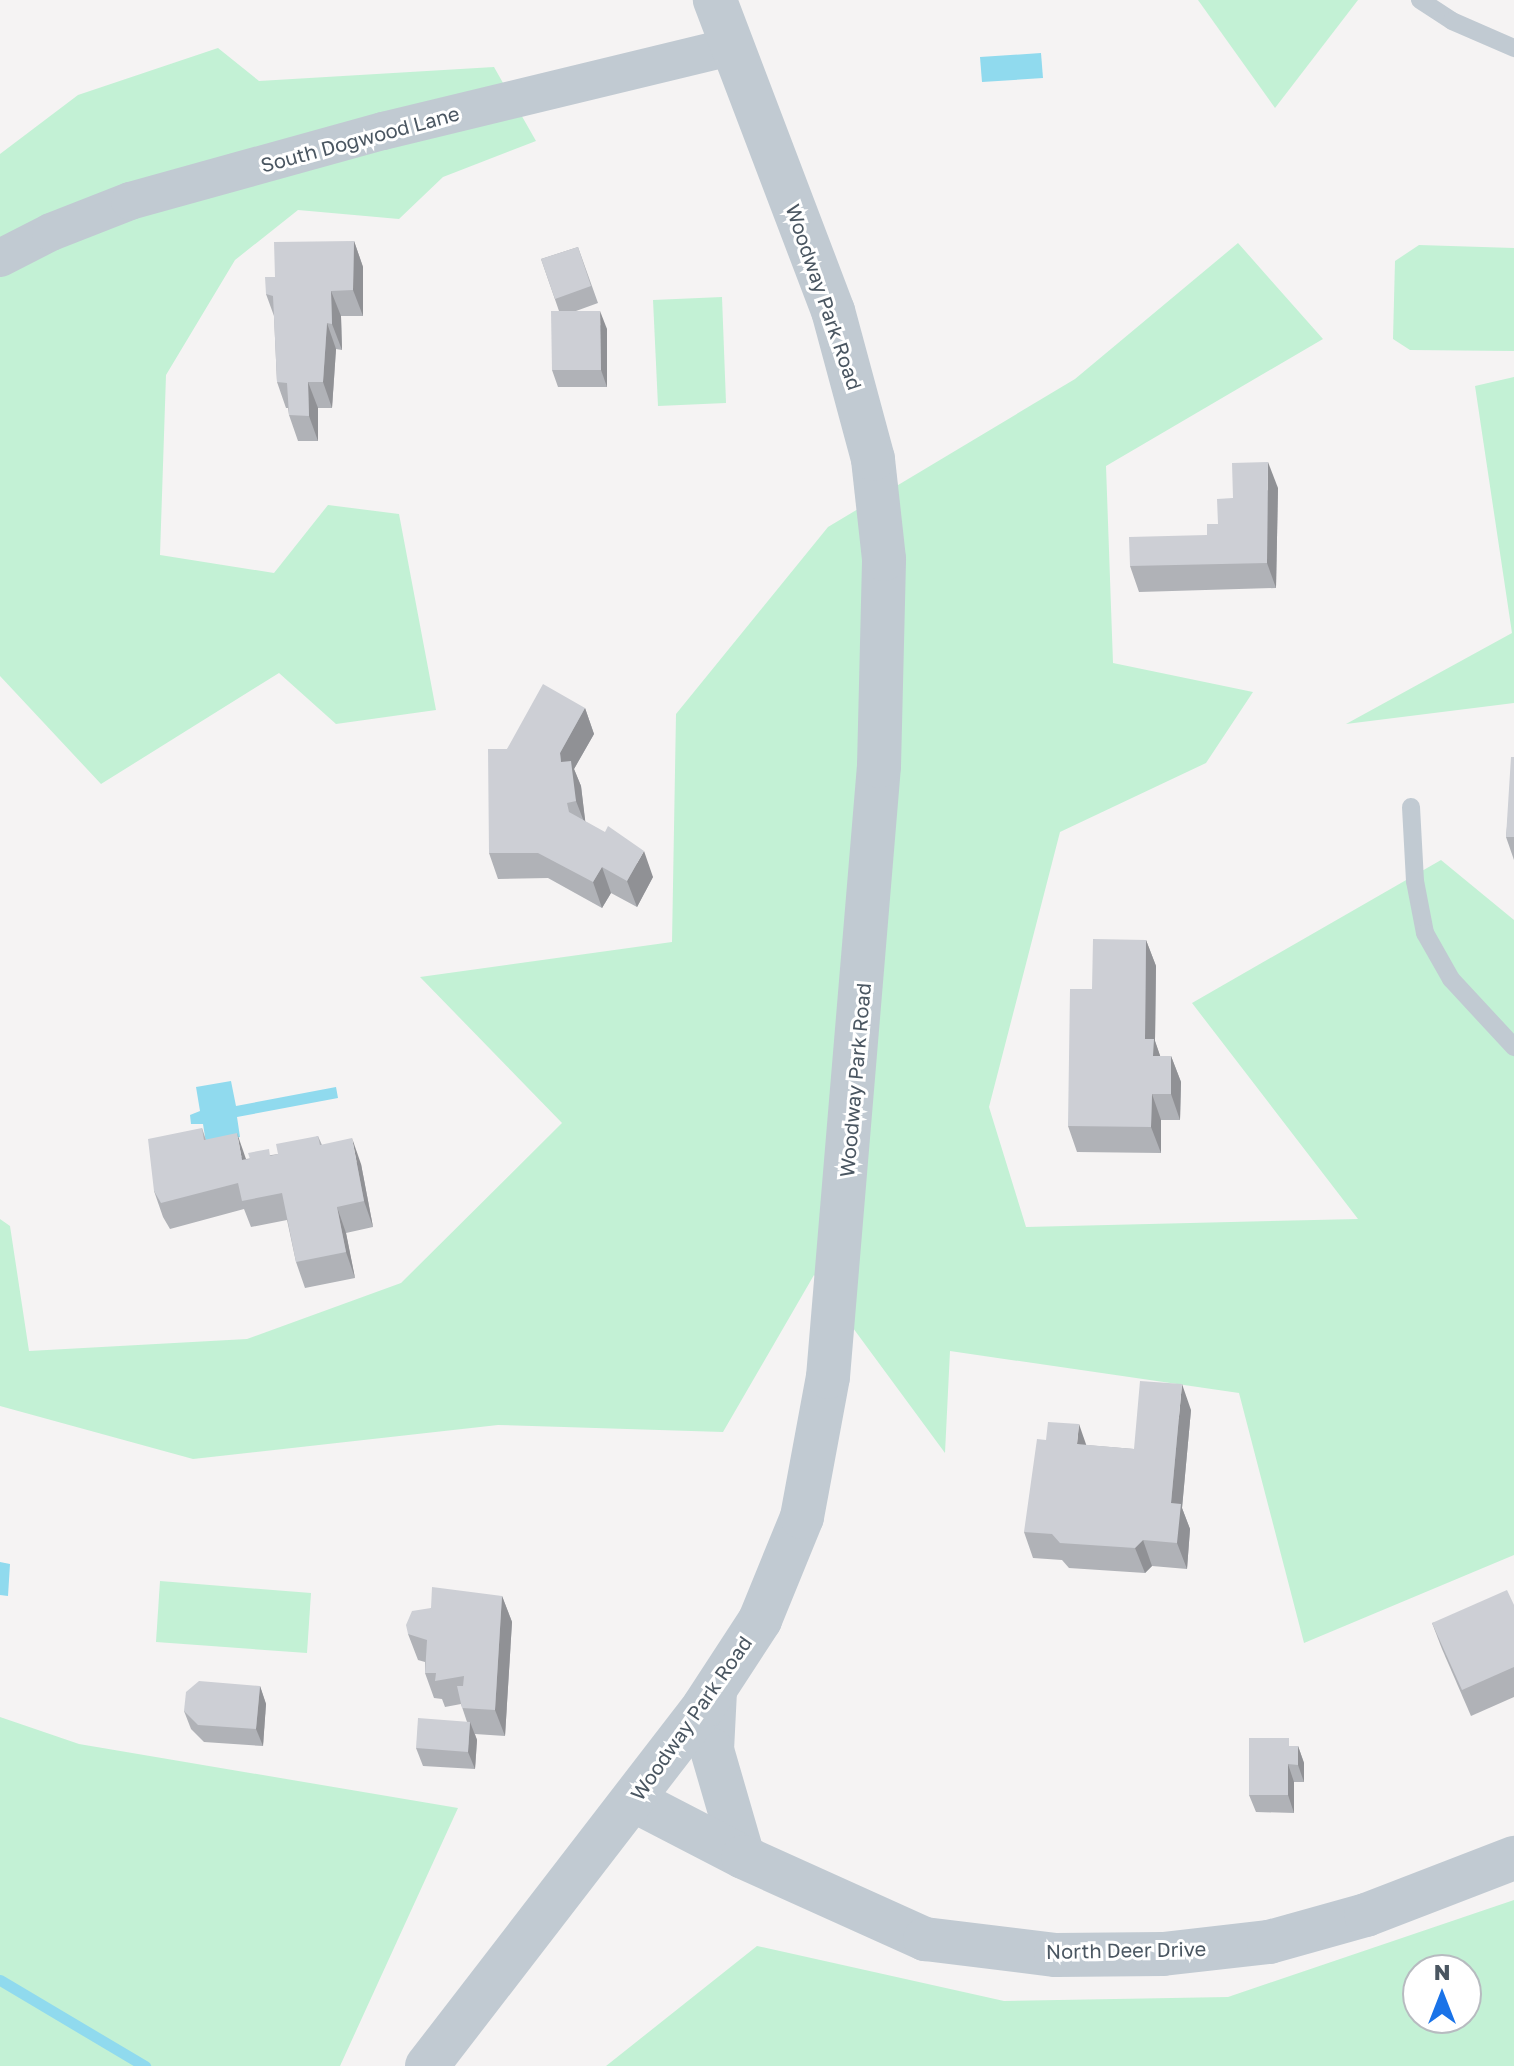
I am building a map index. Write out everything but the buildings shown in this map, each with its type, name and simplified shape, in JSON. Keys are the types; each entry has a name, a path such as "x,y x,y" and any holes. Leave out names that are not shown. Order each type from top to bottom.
{"street":[{"name":"Woodway Park Road","path":"427,2066 715,1691 760,1620 797,1530 828,1377 879,766 884,559 861,403 833,311 730,47 715,0"},
{"name":"South Dogwood Lane","path":"0,258 51,232 130,201 383,131 730,47"},
{"path":"715,1691 712,1750 743,1857"},
{"name":"North Deer Drive","path":"633,1800 743,1857 925,1939 1056,1955 1163,1954 1269,1942 1366,1915 1514,1858"}],"lane":[{"path":"1420,0 1452,21 1514,48"},
{"path":"1411,807 1415,881 1425,933 1451,979 1514,1047"}],"green space":[{"path":"1198,0 1358,0 1275,108"},
{"path":"218,48 259,81 494,67 536,141 443,177 399,219 298,210 235,260 166,375 160,555 274,573 328,505 399,514 436,710 336,724 279,673 101,784 0,676 0,154 78,95"},
{"path":"1238,243 1323,339 1106,466 1113,663 1253,692 1206,763 1060,832 989,1107 1026,1227 1358,1219 1192,1003 1441,860 1514,920 1514,1555 1304,1643 1239,1393 950,1351 945,1453 814,1275 723,1432 498,1425 193,1459 0,1406 0,1219 10,1226 29,1351 247,1339 401,1283 562,1123 420,977 672,942 676,714 828,527 1075,379"},
{"path":"1419,245 1514,248 1514,351 1410,350 1393,339 1395,261"},
{"path":"722,297 726,403 658,406 653,300"},
{"path":"1514,377 1514,703 1346,724 1512,633 1475,386"},
{"path":"160,1581 311,1593 307,1653 156,1642"},
{"path":"0,1717 79,1744 458,1808 340,2066 0,2066"},
{"path":"1514,1900 1514,2066 606,2066 757,1946 1004,2001 1228,1997"}],"water":[{"path":"1041,53 1043,78 982,82 980,57"},
{"path":"231,1081 236,1106 336,1087 338,1098 237,1117 240,1137 206,1143 203,1124 191,1124 190,1115 200,1111 196,1087"},
{"path":"0,1562 10,1564 8,1596 0,1595"}],"waterway":[{"path":"0,1980 145,2066"}]}
